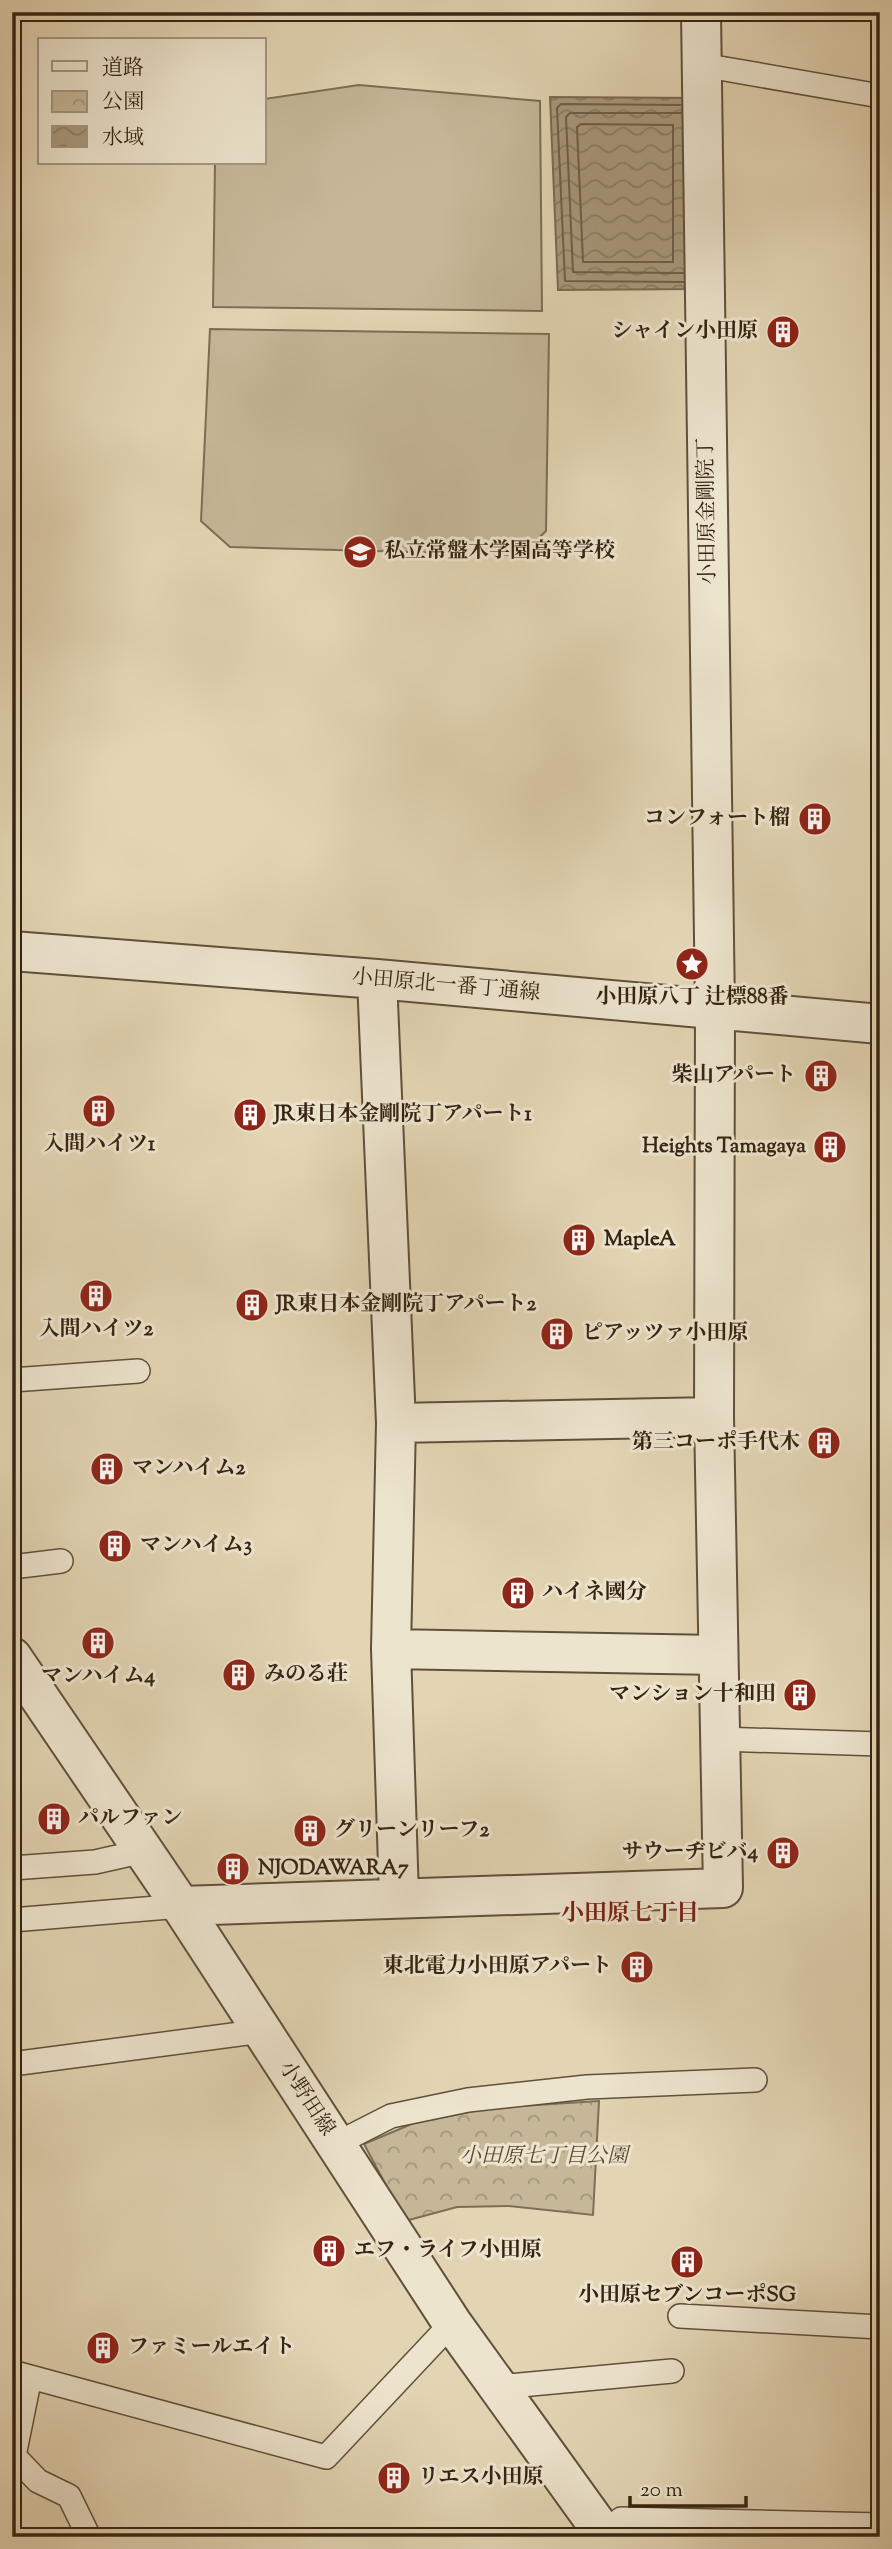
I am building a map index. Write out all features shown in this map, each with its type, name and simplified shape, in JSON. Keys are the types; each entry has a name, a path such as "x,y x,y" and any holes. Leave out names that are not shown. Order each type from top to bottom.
{"street":[{"name":"小田原金剛院丁","path":"399,1897 723,1888 714,1417 715,1009 701,12"},
{"name":"小田原北一番丁通線","path":"12,951 377,979 880,1024"},
{"path":"181,1906 399,1897 391,1649 396,1423 377,979"},
{"path":"396,1423 714,1417"},
{"path":"391,1649 717,1655"},
{"name":"小野田線","path":"13,1659 181,1906 452,2323 603,2535"}],"lane":[{"path":"702,65 880,96"},
{"path":"12,1380 138,1371"},
{"path":"12,1567 61,1561"},
{"path":"719,1739 880,1744"},
{"path":"12,1868 95,1862 144,1851"},
{"path":"12,1920 181,1906"},
{"path":"12,2064 263,2031"},
{"path":"336,2144 391,2116 468,2100 587,2087 755,2080"},
{"path":"680,2316 880,2327"},
{"path":"89,2537 69,2496 38,2482 14,2456 21,2375 326,2457 452,2323"},
{"path":"498,2387 672,2371"},
{"path":"603,2535 621,2519 880,2525"}],"green space":[{"path":"359,85 540,101 542,311 213,307 215,164 266,164 266,99"},
{"path":"210,329 549,334 546,531 521,555 230,547 201,521"},
{"name":"小田原七丁目公園","path":"599,2101 593,2215 509,2206 457,2207 405,2221 364,2144 414,2123 489,2108"}],"water":[{"path":"550,97 700,98 701,289 558,290"}],"place":[{"name":"シャイン小田原","path":"783,332"},
{"name":"私立常盤木学園高等学校","path":"360,552"},
{"name":"コンフォート榴","path":"815,819"},
{"name":"小田原八丁 辻標88番","path":"692,964"},
{"name":"柴山アパート","path":"821,1076"},
{"name":"入間ハイツ1","path":"99,1111"},
{"name":"JR東日本金剛院丁アパート1","path":"250,1115"},
{"name":"Heights Tamagaya","path":"830,1147"},
{"name":"MapleA","path":"579,1240"},
{"name":"入間ハイツ2","path":"96,1296"},
{"name":"JR東日本金剛院丁アパート2","path":"252,1305"},
{"name":"ピアッツァ小田原","path":"557,1334"},
{"name":"第三コーポ手代木","path":"824,1443"},
{"name":"マンハイム2","path":"107,1469"},
{"name":"マンハイム3","path":"115,1546"},
{"name":"ハイネ國分","path":"518,1593"},
{"name":"マンハイム4","path":"98,1643"},
{"name":"みのる荘","path":"239,1675"},
{"name":"マンション十和田","path":"800,1695"},
{"name":"パルファン","path":"54,1819"},
{"name":"グリーンリーフ2","path":"310,1831"},
{"name":"サウーヂビバ4","path":"783,1853"},
{"name":"NJODAWARA7","path":"233,1869"},
{"name":"東北電力小田原アパート","path":"637,1967"},
{"name":"エフ・ライフ小田原","path":"329,2251"},
{"name":"小田原セブンコーポSG","path":"687,2262"},
{"name":"ファミールエイト","path":"103,2348"},
{"name":"リエス小田原","path":"394,2478"}],"district":[{"name":"小田原七丁目","path":"630,1914"}]}
